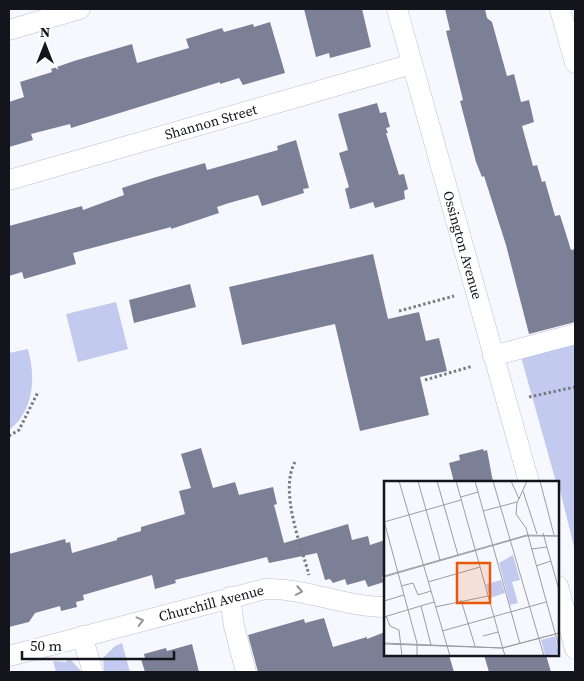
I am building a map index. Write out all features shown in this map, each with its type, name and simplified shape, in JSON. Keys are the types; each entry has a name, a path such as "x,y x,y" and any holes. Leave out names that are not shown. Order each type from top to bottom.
{"street":[{"path":"9,30 80,9"},
{"name":"Ossington Avenue","path":"397,9 529,481"},
{"path":"560,9 575,63"},
{"name":"Shannon Street","path":"9,180 412,64"},
{"path":"493,356 575,334"},
{"name":"Churchill Avenue","path":"9,656 266,589 283,589 364,606 384,607"},
{"path":"559,590 575,649"},
{"path":"230,597 234,626 246,672"},
{"path":"82,636 93,672"}],"path":[{"path":"399,311 454,296"},
{"path":"425,380 473,366"},
{"path":"529,397 575,387"},
{"path":"9,436 19,430 38,392"},
{"path":"295,462 290,477 289,493 311,581"}],"shaded area":[{"path":"116,302 128,349 78,362 66,314"},
{"path":"575,341 575,551 559,481 556,481 521,357"},
{"path":"28,349 32,371 31,393 24,413 9,430 9,353"},
{"path":"122,643 130,672 104,672 103,658 115,646"},
{"path":"69,658 82,672 56,672 53,661 66,662"}],"building":[{"path":"304,9 362,9 371,47 330,58 329,53 316,57"},
{"path":"445,9 485,9 487,18 492,22 507,76 514,74 521,102 529,100 534,122 522,126 533,166 537,165 542,182 545,181 555,216 560,215 571,250 575,249 575,322 529,334 506,245 484,176 482,177 476,162 460,101 463,100 446,31 450,30"},
{"path":"270,22 285,73 243,85 239,78 220,84 220,82 71,128 70,124 31,134 33,140 9,147 9,102 24,97 20,82 52,72 51,69 74,61 132,44 137,63 189,48 186,39 222,28 224,32 253,24 254,27"},
{"path":"377,103 380,113 386,112 390,127 386,128 388,133 386,133 399,175 404,174 408,189 404,191 405,199 375,208 373,202 350,209 345,189 349,187 339,153 348,150 338,114"},
{"path":"296,140 309,188 303,189 304,193 262,206 258,195 229,203 217,207 219,213 171,229 171,227 73,253 76,264 24,279 22,272 9,276 9,226 82,206 83,210 124,195 122,188 205,163 207,170 278,150 277,146"},
{"path":"373,254 388,319 419,312 426,341 439,338 447,371 420,377 429,415 360,431 335,324 242,345 229,287"},
{"path":"190,284 196,307 134,323 129,300"},
{"path":"201,448 213,488 235,482 239,495 273,487 277,504 274,505 284,543 348,524 352,540 368,536 370,545 384,540 384,576 382,577 384,582 368,587 365,580 347,585 345,579 333,583 330,579 325,580 317,553 269,563 267,557 175,580 176,583 155,589 152,575 83,595 84,600 76,602 77,607 61,611 60,606 35,613 29,622 9,627 9,554 65,539 66,543 70,542 72,553 117,540 117,538 141,531 141,527 185,514 179,491 191,488 181,454"},
{"path":"483,449 484,451 487,450 493,481 454,481 449,463 460,460 459,455"},
{"path":"324,618 333,647 367,637 367,639 384,632 384,656 449,656 454,672 258,672 248,635 304,619 305,623"},
{"path":"192,644 199,672 145,672 141,659 145,658 144,654 166,648 167,651"},
{"path":"484,656 546,656 551,672 489,672"}]}
